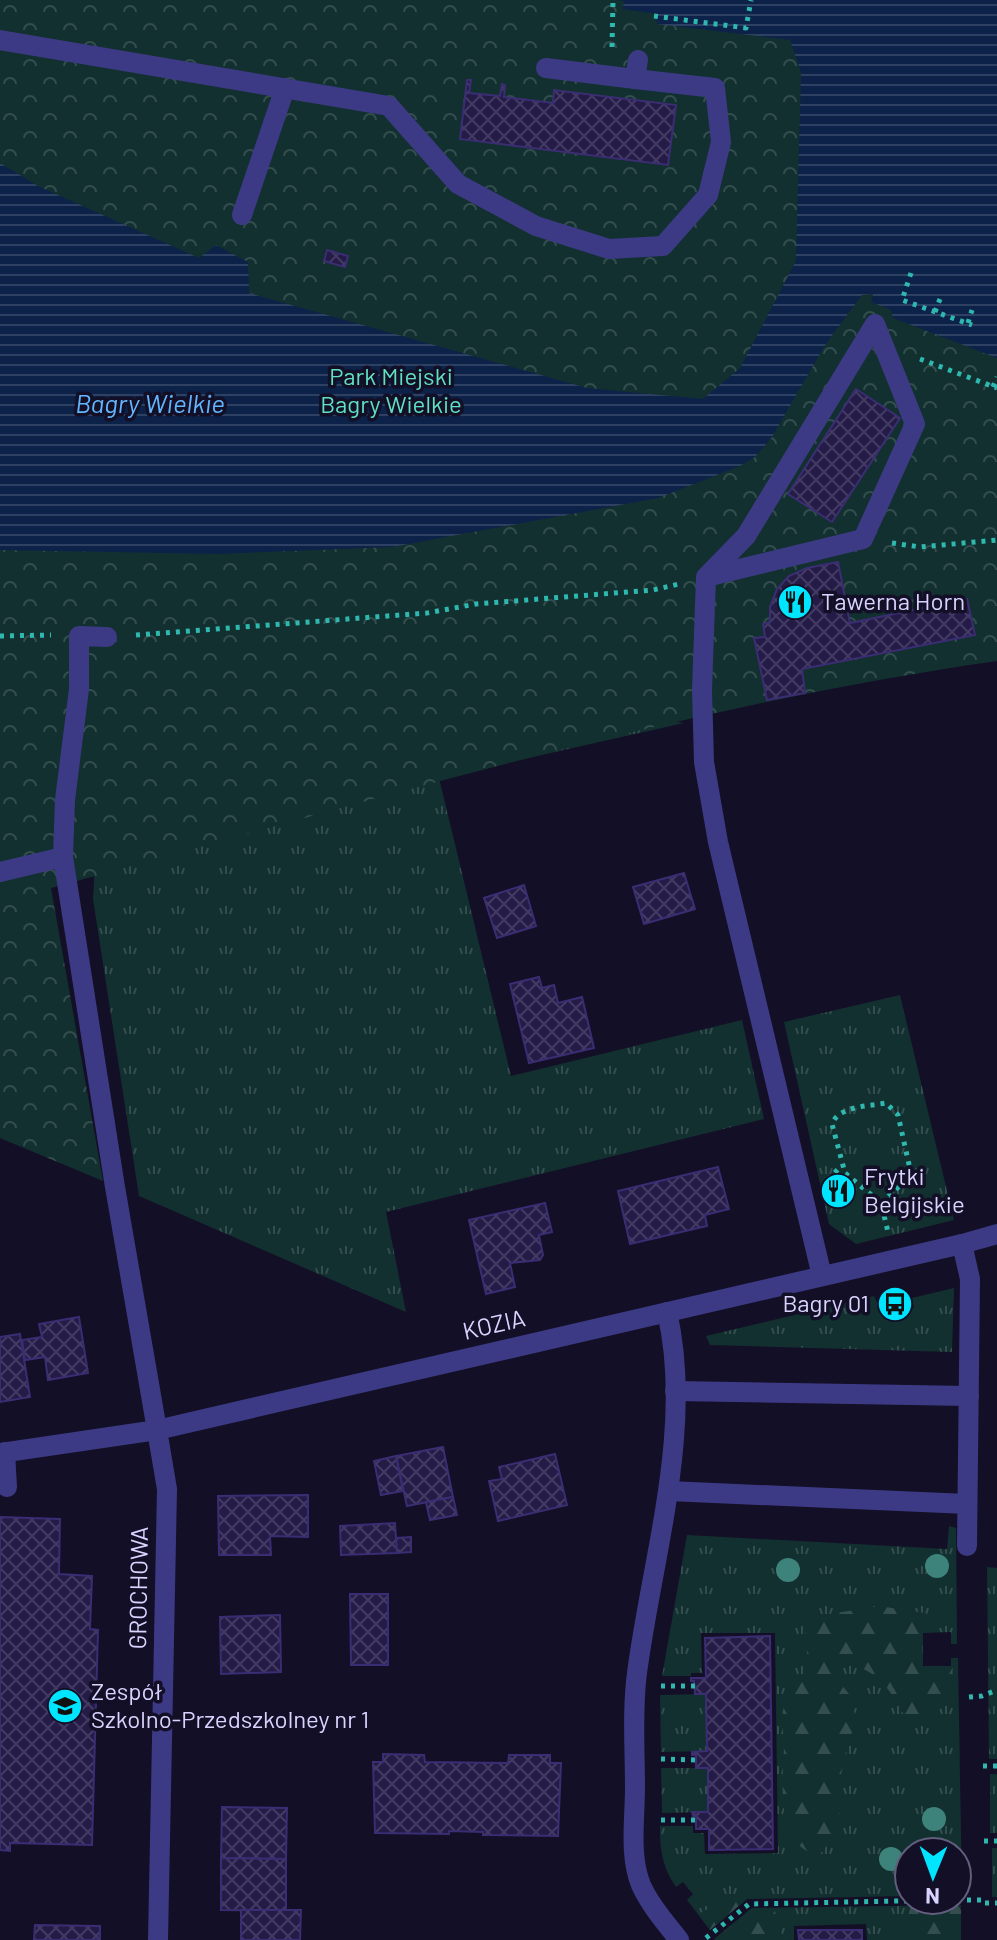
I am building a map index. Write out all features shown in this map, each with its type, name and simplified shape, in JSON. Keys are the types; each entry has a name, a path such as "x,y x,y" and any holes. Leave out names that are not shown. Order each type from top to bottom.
{"street":[{"path":"0,40 389,106 458,184 536,226 609,249 663,246 708,195 721,142 715,88 636,70 546,68"},
{"path":"242,215 285,88"},
{"path":"706,577 863,539 915,424 875,324 746,536 706,577 702,690 704,762 718,842 822,1276"},
{"path":"79,636 107,637"},
{"name":"GROCHOWA","path":"79,636 79,689 66,786 63,857 167,1489 158,1940"},
{"path":"0,872 63,857"},
{"name":"KOZIA","path":"2,1453 157,1430 997,1234"},
{"path":"962,1244 970,1279 967,1546"},
{"path":"667,1312 672,1334 675,1391 669,1491 636,1678 635,1856 642,1886 679,1940"},
{"path":"675,1391 969,1396"},
{"path":"2,1453 7,1487"},
{"path":"669,1491 967,1504"}],"path":[{"path":"611,53 613,0"},
{"path":"654,16 746,28 751,0"},
{"path":"911,273 902,300 970,324 972,310"},
{"path":"935,312 940,299"},
{"path":"883,345 995,387 997,377"},
{"path":"863,539 920,547 997,540"},
{"path":"107,637 427,613 491,602 653,590 706,577"},
{"path":"0,636 79,636"},
{"path":"886,1103 898,1115 910,1169 908,1178 881,1203 845,1173 832,1124 834,1117 841,1112 886,1103"},
{"path":"656,1686 695,1686"},
{"path":"969,1697 997,1690"},
{"path":"656,1759 696,1760"},
{"path":"983,1766 997,1766"},
{"path":"656,1820 697,1820"},
{"path":"984,1841 997,1841"},
{"path":"705,1940 749,1904 893,1901"},
{"path":"973,1901 997,1903"}],"green space":[{"name":"Park Miejski Bagry Wielkie","path":"0,0 997,0 997,661 877,680 639,731 403,791 51,888 103,1181 0,1138"},
{"path":"661,719 684,723 439,778 511,1076 742,1020 764,1119 386,1212 406,1312 139,1196 93,899 99,796"},
{"path":"900,995 954,1220 856,1244 829,1224 784,1022"},
{"path":"954,1288 952,1352 710,1345 706,1336 874,1296 883,1315 914,1308 912,1298"},
{"path":"949,1526 956,1528 957,1644 951,1644 951,1632 923,1633 923,1666 951,1666 951,1658 958,1658 961,1836 893,1836 893,1896 747,1899 710,1930 687,1900 693,1894 683,1882 676,1887 668,1872 661,1850 660,1826 693,1826 693,1833 704,1833 705,1854 778,1853 775,1633 701,1633 702,1673 662,1676 687,1535 947,1549"},
{"path":"987,1567 997,1568 997,1759 989,1759"},
{"path":"879,1606 925,1613 934,1620 935,1629 922,1633 923,1666 952,1666 952,1692 946,1703 927,1720 906,1719 886,1686 868,1671 845,1664 830,1664 829,1669 849,1694 857,1721 848,1742 838,1789 840,1817 833,1839 819,1855 794,1840 784,1811 784,1708 807,1666 806,1629 824,1615"},
{"path":"706,1694 707,1751 661,1752 660,1695"},
{"path":"661,1768 708,1768 708,1812 662,1813"},
{"path":"990,1774 997,1774 997,1833 990,1833"},
{"path":"992,1848 997,1848 997,1897 992,1897"},
{"path":"729,1898 747,1899 710,1930 698,1914"},
{"path":"893,1906 893,1916 961,1916 961,1940 867,1940 866,1924 794,1926 794,1940 714,1939 752,1908"},
{"path":"752,1908 774,1908 781,1933 788,1940 714,1940"},
{"path":"908,1916 961,1916 961,1940 902,1940"}],"water":[{"name":"Bagry Wielkie","path":"615,0 997,0 997,358 893,318 891,310 871,302 873,294 862,295 825,345 772,437 755,457 740,466 658,498 392,547 218,554 0,550 0,163 38,186 199,258 216,245 248,262 249,293 587,388 703,399 740,368 796,261 801,72 790,40 657,24 656,14 623,9 624,1"}],"building":[{"path":"467,80 471,80 469,93 500,96 502,84 505,85 504,97 553,103 554,90 676,105 668,165 460,139"},
{"path":"327,250 348,256 345,267 324,261"},
{"path":"856,389 900,418 832,522 788,494"},
{"path":"838,562 850,623 967,599 975,635 802,669 805,693 767,700 754,638 765,637 763,624 770,622 770,607 777,589 789,576 807,568"},
{"path":"684,873 695,909 644,924 633,887"},
{"path":"524,885 536,926 497,938 484,898"},
{"path":"539,977 542,988 554,985 558,1003 582,997 594,1048 529,1063 510,984"},
{"path":"718,1167 729,1209 705,1215 707,1226 630,1244 618,1191"},
{"path":"545,1203 552,1232 539,1235 543,1255 540,1260 510,1263 515,1287 486,1294 469,1220"},
{"path":"79,1317 88,1373 48,1380 45,1357 25,1360 22,1340 42,1337 39,1324"},
{"path":"20,1334 30,1397 0,1402 0,1337"},
{"path":"443,1447 453,1497 407,1506 396,1456"},
{"path":"555,1454 567,1505 498,1521 489,1481 502,1479 499,1467"},
{"path":"396,1456 403,1491 381,1495 374,1461"},
{"path":"308,1495 308,1537 270,1536 271,1555 219,1555 218,1496"},
{"path":"453,1497 457,1515 430,1520 426,1502"},
{"path":"0,1517 60,1519 59,1574 92,1576 90,1629 98,1630 92,1845 10,1843 10,1851 0,1850"},
{"path":"395,1523 397,1553 341,1555 340,1526"},
{"path":"411,1537 411,1552 397,1553 396,1538"},
{"path":"350,1594 388,1594 388,1665 351,1665"},
{"path":"280,1615 281,1672 221,1674 220,1617"},
{"path":"770,1636 773,1849 709,1850 709,1829 696,1829 696,1816 692,1812 708,1812 708,1768 696,1768 696,1755 692,1755 692,1752 707,1751 706,1694 695,1694 691,1678 706,1678 705,1638"},
{"path":"383,1754 424,1755 425,1762 508,1763 509,1755 550,1755 550,1763 561,1763 558,1836 483,1835 483,1832 449,1831 449,1834 375,1833 373,1762 383,1762"},
{"path":"222,1807 287,1808 286,1859 221,1858"},
{"path":"221,1858 286,1859 286,1911 221,1910"},
{"path":"241,1910 301,1910 300,1940 241,1940"},
{"path":"35,1925 100,1926 100,1940 34,1940"},
{"path":"798,1930 862,1930 862,1940 799,1940"}],"place":[{"name":"Tawerna Horn","path":"795,602"},
{"name":"Frytki Belgijskie","path":"838,1191"},
{"name":"Bagry 01","path":"895,1304"},
{"name":"Zespół Szkolno-Przedszkolney nr 1","path":"65,1706"}]}
